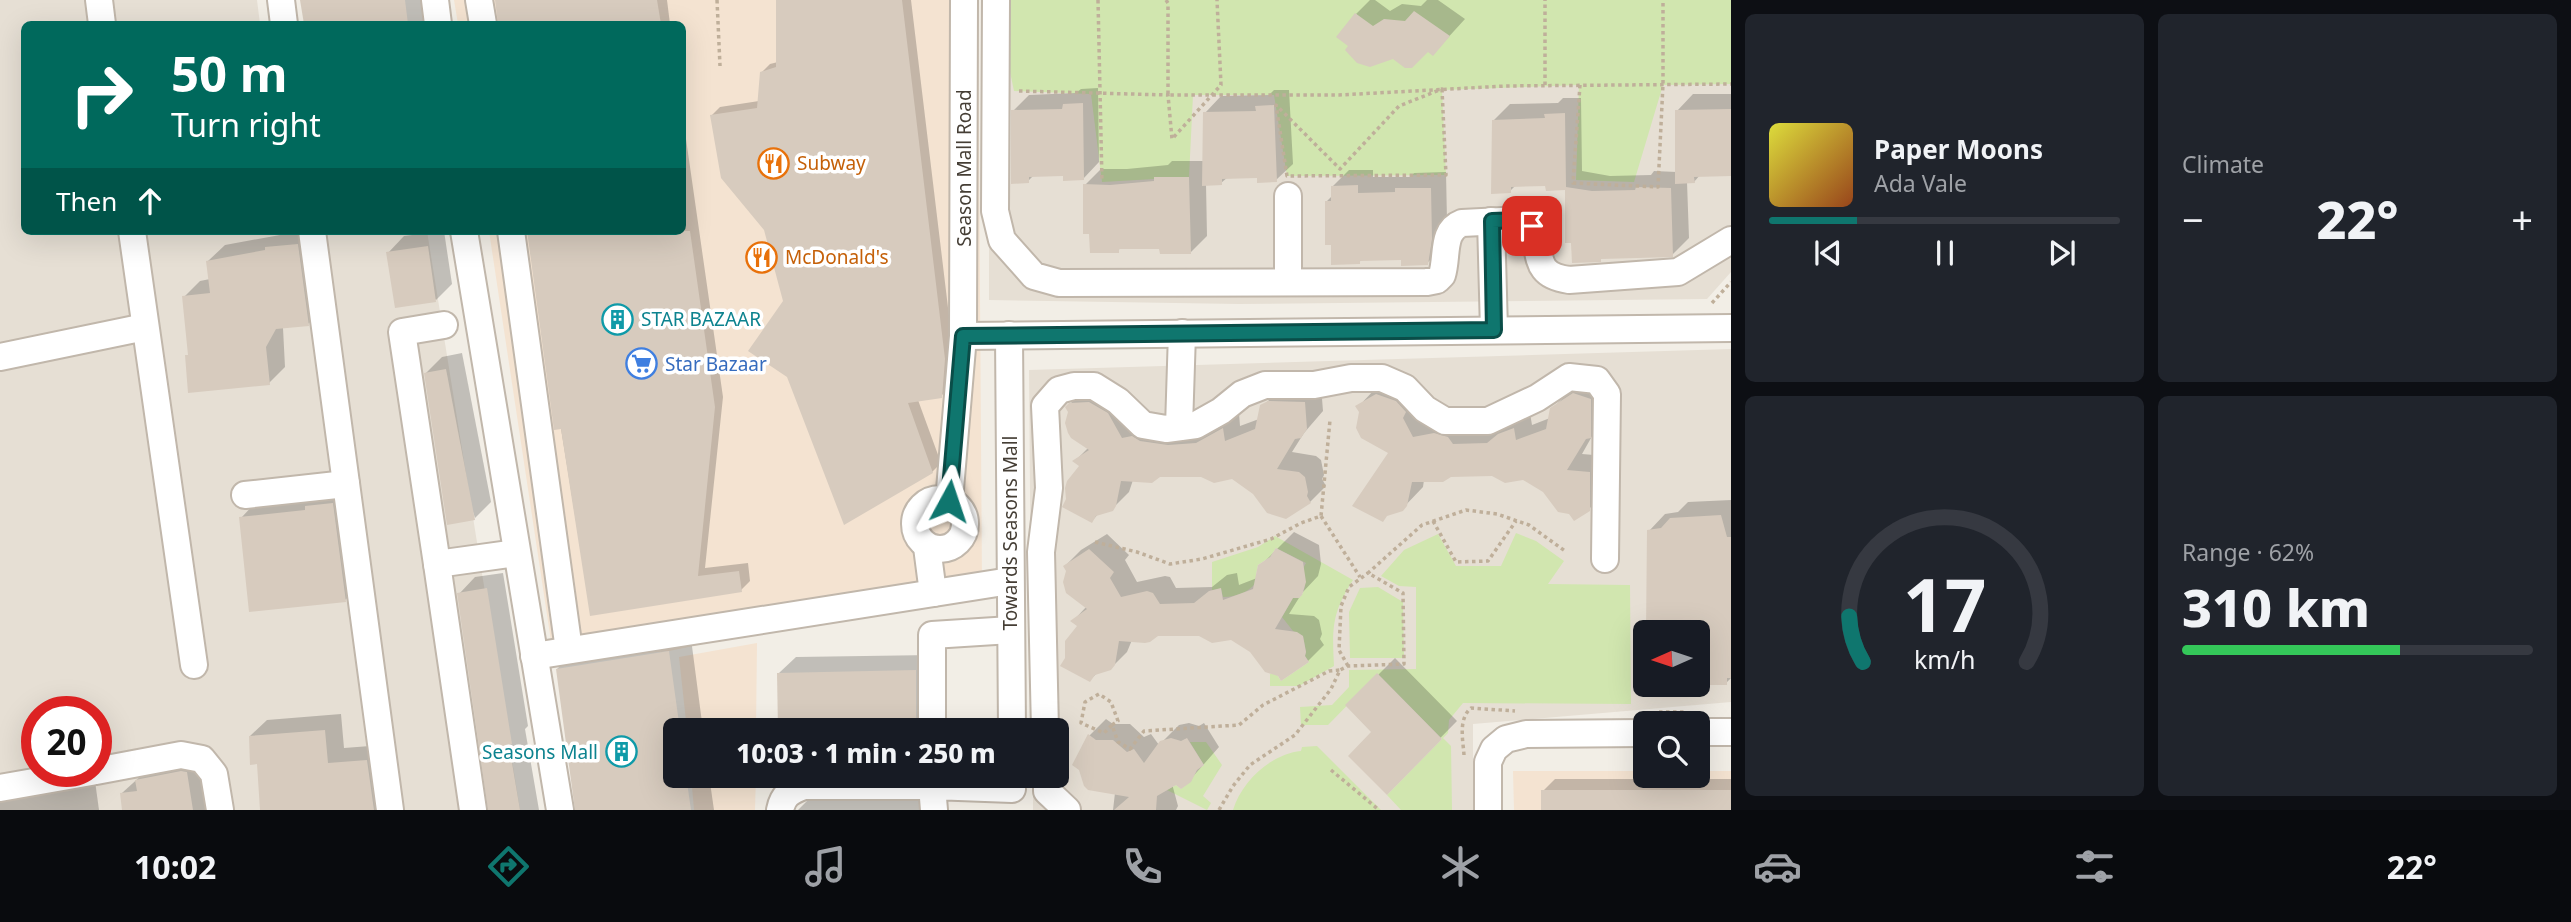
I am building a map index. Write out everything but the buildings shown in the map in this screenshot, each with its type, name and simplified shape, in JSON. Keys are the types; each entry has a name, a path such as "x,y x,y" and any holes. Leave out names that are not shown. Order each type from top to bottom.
{"street":[{"path":"99,0 102,21"},
{"path":"281,0 284,21"},
{"path":"435,0 438,21"},
{"path":"480,0 483,21"},
{"name":"Season Mall Road","path":"949,501 963,336 964,0"},
{"path":"996,0 995,211 1002,240 1034,276 1059,283 1427,282 1437,280 1444,266 1448,233 1454,226 1462,223 1522,220 1532,226 1543,271 1553,278 1569,280 1678,272 1731,240"},
{"path":"1287,196 1288,282"},
{"path":"1492,221 1494,330"},
{"path":"133,235 194,665"},
{"path":"313,235 390,810"},
{"path":"465,235 560,810"},
{"path":"512,235 569,650"},
{"path":"444,325 402,332 472,810"},
{"path":"0,357 145,327"},
{"path":"963,336 1494,330 1630,339 1731,328"},
{"path":"1179,427 1182,333"},
{"name":"Towards Seasons Mall","path":"1009,335 1012,718"},
{"path":"1045,718 1041,552 1049,488 1045,406 1059,390 1074,386 1094,386 1118,401 1143,425 1166,429 1196,425 1221,411 1242,394 1265,385 1382,378 1405,388 1425,409 1445,421 1488,421 1537,398 1569,377 1597,380 1607,394 1605,559"},
{"path":"245,495 346,484"},
{"path":"927,547 943,550 963,536 965,527 962,512 949,501 933,500 919,510 915,517 916,534 927,547 933,593"},
{"path":"437,564 516,553"},
{"path":"534,656 1010,581"},
{"path":"932,718 932,635 1011,630"},
{"path":"1710,732 1731,732"},
{"path":"1488,810 1488,762 1494,749 1506,739 1526,734 1633,733"},
{"path":"112,768 181,755 202,759 214,774 220,810"},
{"path":"0,788 21,784"},
{"path":"780,810 783,799 790,791 804,786 1012,791"},
{"path":"1047,788 1067,810"}],"path":[{"path":"717,0 720,66"},
{"path":"1098,0 1101,183"},
{"path":"1166,0 1172,139 1221,85 1217,0"},
{"path":"1545,0 1545,86"},
{"path":"1580,85 1573,183 1658,187 1663,84 1663,0"},
{"path":"1014,91 1168,95 1339,94 1580,85 1731,84"},
{"path":"1442,89 1446,176 1287,176 1276,105 1340,169 1399,106 1442,89"},
{"path":"1329,420 1321,516 1360,578"},
{"path":"1348,666 1339,650 1341,606 1349,587 1422,526 1466,510 1497,514 1529,525 1564,551"},
{"path":"1095,542 1138,552 1170,564 1202,559 1271,538 1321,516"},
{"path":"1433,521 1456,562 1488,561 1516,520"},
{"path":"1112,725 1118,742 1130,749 1144,731 1239,725 1263,705 1329,671 1348,666 1404,664 1403,593 1368,573"},
{"path":"1219,810 1250,765 1295,735 1331,689 1340,670"},
{"path":"1099,694 1111,702 1118,721 1112,725 1104,733 1081,723 1085,702 1099,694"},
{"path":"1331,770 1379,810"}],"shaded area":[{"path":"0,0 257,0 260,21 21,21 21,235 428,235 520,810 0,810"},
{"path":"454,0 978,0 982,585 669,651 554,661 490,235 686,235 686,21 458,21"},
{"path":"989,0 1731,0 1731,272 1707,299 1239,304 989,300"},
{"path":"1731,349 1731,702 1473,724 1473,810 1033,810 1033,788 1069,788 1069,718 1032,718 1029,370"},
{"path":"757,643 756,718 686,718 679,657"},
{"path":"1513,771 1633,771 1633,788 1710,788 1710,771 1731,771 1731,810 1514,810"},
{"path":"692,788 756,788 755,810 694,810"}],"green space":[{"path":"995,0 1731,0 1731,84 1663,85 1634,182 1576,180 1579,85 1442,90 1446,175 1287,176 1274,95 1193,95 1189,177 1102,182 1091,94 1014,91"},
{"path":"1516,533 1536,541 1564,561 1548,584 1630,585 1631,704 1463,703 1449,720 1448,733 1443,738 1451,746 1452,810 1401,810 1387,795 1442,739 1378,674 1328,725 1301,725 1300,707 1332,705 1349,687 1349,670 1416,669 1416,587 1399,586 1381,576 1404,550 1438,534 1456,566 1501,566"},
{"path":"1275,536 1353,580 1337,611 1333,641 1334,666 1299,686 1270,686 1270,674 1276,673 1281,681 1309,662 1305,656 1303,636 1293,631 1282,617 1293,598 1299,598 1303,592 1305,582 1301,572 1306,563 1276,548 1270,557 1258,565 1256,575 1259,578 1248,590 1223,597 1221,589 1212,590 1212,562 1258,547"},
{"path":"1378,587 1403,602 1404,658 1350,658 1349,612 1360,588"},
{"path":"1190,742 1206,742 1222,765 1203,796 1211,803 1207,810 1167,790 1176,785 1181,789 1204,765"},
{"path":"1317,746 1381,810 1233,810 1243,789 1269,763 1279,757 1301,751 1302,747"}],"place":[{"name":"Subway","path":"774,163"},
{"name":"McDonald's","path":"762,257"},
{"name":"STAR BAZAAR","path":"618,319"},
{"name":"Star Bazaar","path":"642,364"},
{"name":"Seasons Mall","path":"621,752"}],"route":[{"path":"949,501 963,336 1494,330 1492,221 1522,220 1532,226"}]}
